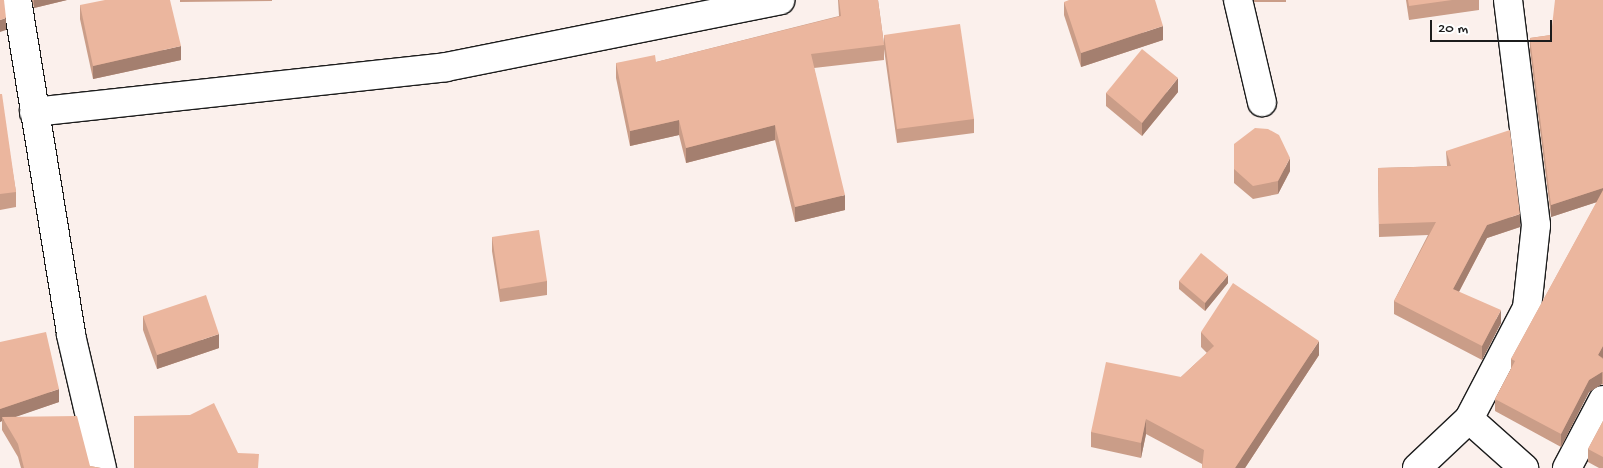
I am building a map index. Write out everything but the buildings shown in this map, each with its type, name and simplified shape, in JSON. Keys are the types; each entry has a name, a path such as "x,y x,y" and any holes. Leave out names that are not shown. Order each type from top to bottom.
{"street":[{"path":"17,0 71,335 102,468"},
{"path":"34,112 446,67 780,0"},
{"path":"1238,0 1262,102"},
{"path":"1417,468 1469,419 1527,308 1536,225 1508,0"},
{"path":"1568,468 1603,400"},
{"path":"1469,419 1524,468"}]}
